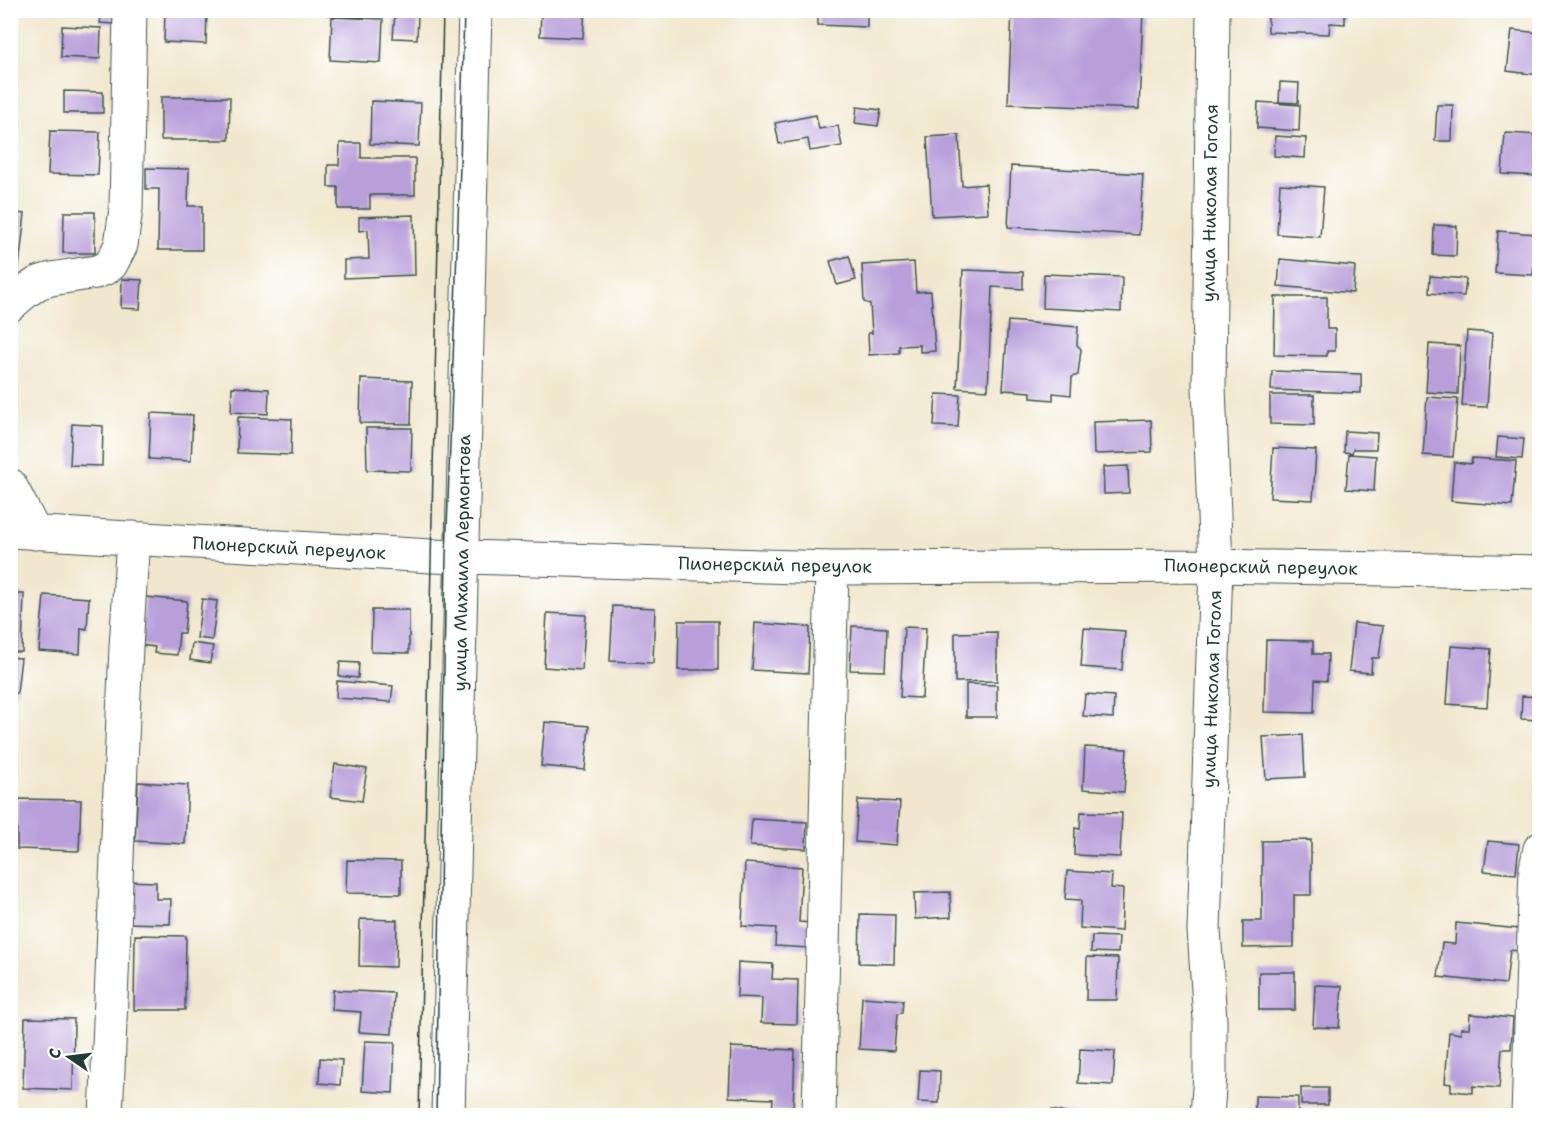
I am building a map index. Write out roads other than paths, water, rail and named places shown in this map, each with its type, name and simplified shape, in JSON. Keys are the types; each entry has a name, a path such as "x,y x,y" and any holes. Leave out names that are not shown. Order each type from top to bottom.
{"street":[{"path":"10,305 38,283 106,268 111,264 121,245 126,209 130,10"},
{"name":"улица Михаила Лермонтова","path":"448,1116 475,10"},
{"name":"улица Николая Гоголя","path":"1207,1116 1210,1020 1204,930 1216,566 1209,387 1212,10"},
{"path":"10,485 22,532"},
{"name":"Пионерский переулок","path":"22,532 431,556 832,568 1216,566 1539,572"},
{"path":"105,1116 133,538"},
{"path":"819,1116 832,568"},
{"path":"1528,1116 1539,849"}],"tram line":[{"path":"419,1116 443,10"},
{"path":"436,1116 446,556 464,10"}]}
